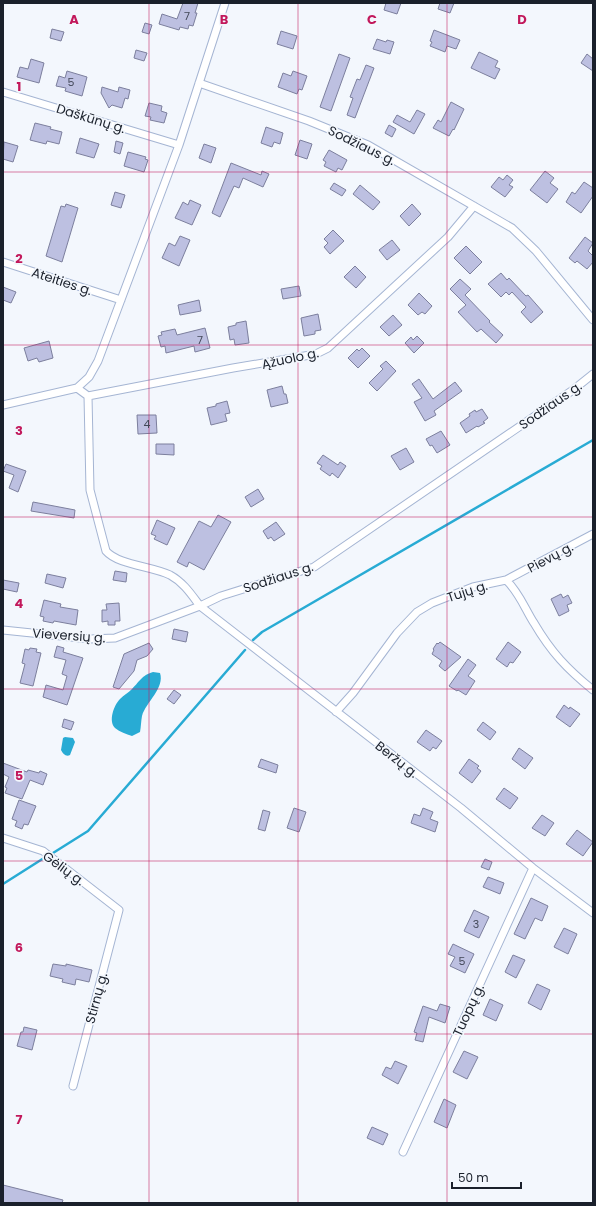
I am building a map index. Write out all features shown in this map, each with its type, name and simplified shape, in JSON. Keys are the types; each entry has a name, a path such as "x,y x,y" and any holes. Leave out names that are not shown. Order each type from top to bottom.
{"street":[{"path":"3,405 77,388 88,377 98,361 179,145 225,3"},
{"name":"Sodžiaus g.","path":"199,83 309,121 368,145 512,228 536,251 593,320"},
{"name":"Daškūnų g.","path":"3,92 179,145"},
{"name":"Ąžuolo g.","path":"88,396 233,368 316,354 328,348 448,237 474,206"},
{"name":"Ateities g.","path":"3,262 121,300"},
{"name":"Sodžiaus g.","path":"200,606 239,590 314,567 573,390 593,374"},
{"path":"77,388 88,396 90,490 106,551 109,555 118,559 170,575 187,587 200,606"},
{"name":"Pievų g.","path":"506,580 593,534"},
{"path":"506,580 513,586 534,623 555,655 593,690"},
{"name":"Tujų g.","path":"336,712 353,693 397,633 417,612 432,603 473,587 506,580"},
{"name":"Vieversių g.","path":"3,630 90,639 115,638 200,606"},
{"name":"Beržų g.","path":"200,606 461,808 533,868 593,913"},
{"name":"Gėlių g.","path":"3,838 43,851 119,910"},
{"name":"Tuopų g.","path":"403,1152 533,868"},
{"name":"Stirnų g.","path":"73,1086 119,910"}],"water":[{"path":"153,672 160,673 160,684 158,690 144,711 140,732 132,736 119,731 115,728 112,721 116,705 120,699 143,677"},
{"path":"63,738 73,738 75,742 69,756 65,755 61,750"}],"building":[{"path":"183,3 198,3 193,26 189,25 188,29 180,27 179,30 159,24 162,14 177,19"},
{"path":"386,3 401,3 397,14 384,10"},
{"path":"440,3 454,3 450,13 438,9"},
{"path":"145,23 152,25 149,34 142,32"},
{"path":"52,29 64,32 61,41 50,38"},
{"path":"434,30 460,40 456,49 447,46 445,52 430,46 432,42 430,41"},
{"path":"281,31 297,36 293,49 277,44"},
{"path":"377,39 386,42 387,40 394,42 390,54 373,49"},
{"path":"136,50 147,53 144,61 134,58"},
{"path":"479,52 498,61 495,67 500,69 495,79 471,68"},
{"path":"339,54 350,58 331,111 320,107"},
{"path":"587,54 593,59 593,71 581,63"},
{"path":"31,59 44,63 39,83 17,77 20,67 28,69"},
{"path":"366,65 374,68 355,118 347,115 353,98 350,97 357,79 360,80"},
{"path":"67,71 87,77 82,96 65,91 66,88 56,86 59,76 65,78"},
{"path":"293,71 307,76 302,90 299,89 297,94 278,87 283,73 291,76"},
{"path":"102,87 118,92 119,87 130,90 128,99 125,98 122,108 112,105 109,108 101,93"},
{"path":"451,102 464,109 454,130 453,129 449,136 433,128 438,120 441,122"},
{"path":"149,103 162,106 161,111 167,113 164,123 150,120 151,117 145,116"},
{"path":"417,110 425,114 414,134 393,122 397,115 410,122"},
{"path":"35,123 51,127 50,129 62,132 59,144 47,141 46,144 30,140"},
{"path":"389,125 396,129 392,137 385,133"},
{"path":"266,127 283,133 280,144 274,142 272,147 261,143"},
{"path":"80,138 99,144 94,158 76,153"},
{"path":"300,140 312,144 307,159 295,155"},
{"path":"116,141 123,143 120,154 114,152"},
{"path":"4,142 18,146 13,162 3,159"},
{"path":"204,144 216,148 211,163 199,158"},
{"path":"329,150 347,160 342,170 338,168 336,172 324,166 326,162 323,160"},
{"path":"128,152 146,157 145,159 148,160 144,172 124,166"},
{"path":"231,163 261,175 262,171 269,174 263,187 243,178 239,188 234,186 220,217 212,213"},
{"path":"545,171 554,178 550,183 558,189 547,203 530,190"},
{"path":"507,175 513,180 509,185 513,187 505,197 491,187 499,177 503,180"},
{"path":"584,182 593,188 593,196 581,213 566,202 572,192 575,194"},
{"path":"334,183 346,190 342,196 330,189"},
{"path":"360,185 380,202 373,210 353,194"},
{"path":"115,192 125,195 121,208 111,205"},
{"path":"190,200 201,205 192,225 175,218 183,202 188,205"},
{"path":"66,204 78,208 62,262 46,256 61,206 65,207"},
{"path":"412,204 421,214 409,226 400,216"},
{"path":"333,230 344,241 330,254 324,247 328,243 324,239"},
{"path":"180,236 190,240 179,266 162,258 169,243 175,246"},
{"path":"585,237 593,243 588,251 593,256 593,262 587,269 577,261 575,263 569,258"},
{"path":"392,240 400,250 387,260 379,250"},
{"path":"466,246 482,262 470,274 454,258"},
{"path":"355,266 366,277 356,288 344,277"},
{"path":"501,273 507,280 509,278 526,296 528,295 543,312 531,323 521,312 526,307 512,292 509,295 506,292 501,297 488,284"},
{"path":"460,279 471,289 465,295 503,335 496,343 481,329 477,332 458,312 466,305 450,289"},
{"path":"299,286 301,296 283,299 281,289"},
{"path":"3,287 16,292 11,303 3,300"},
{"path":"419,293 432,306 425,314 422,312 418,315 408,305"},
{"path":"199,300 201,311 180,315 178,305"},
{"path":"318,314 321,330 315,331 315,334 304,336 301,318"},
{"path":"393,315 402,325 389,336 380,327"},
{"path":"246,321 249,343 235,345 234,339 230,340 228,327 236,325 236,323"},
{"path":"205,328 210,348 195,352 194,346 166,353 165,346 161,347 158,336 162,335 161,332 175,329 177,335"},
{"path":"417,336 424,343 414,353 405,343 411,337 413,340"},
{"path":"49,341 53,358 39,362 37,358 28,361 24,348"},
{"path":"362,348 370,356 358,368 348,358 357,349 359,351"},
{"path":"386,361 396,371 377,391 369,383 383,369 380,366"},
{"path":"419,379 433,399 455,382 462,391 434,411 436,415 425,421 414,402 422,398 412,384"},
{"path":"282,386 288,403 271,407 267,390"},
{"path":"227,401 230,413 225,414 227,421 211,425 207,408"},
{"path":"482,409 488,418 483,422 485,423 466,433 460,423 470,416 469,414 475,410 476,412"},
{"path":"137,415 156,415 157,433 138,434"},
{"path":"441,431 450,445 437,453 426,439"},
{"path":"156,444 174,444 174,455 156,454"},
{"path":"406,448 414,462 400,470 391,456"},
{"path":"323,455 338,465 340,462 346,466 338,478 332,473 330,476 320,469 322,466 317,463"},
{"path":"6,464 26,471 18,492 9,488 14,475 3,471"},
{"path":"258,489 264,499 251,507 245,497"},
{"path":"33,502 75,510 74,518 31,511"},
{"path":"218,515 231,522 204,570 189,562 187,567 177,562 199,521 211,527"},
{"path":"157,520 175,528 167,545 154,539 156,536 151,534"},
{"path":"276,522 285,534 274,541 271,537 268,539 263,531"},
{"path":"115,571 127,573 126,582 113,580"},
{"path":"47,574 66,578 63,588 45,583"},
{"path":"3,580 19,583 17,592 3,589"},
{"path":"561,594 563,598 568,595 572,603 567,605 569,611 559,616 551,599"},
{"path":"44,600 61,604 60,607 78,610 76,625 54,621 53,623 43,621 44,617 40,616"},
{"path":"119,603 120,621 115,621 115,625 108,625 108,621 102,622 102,610 107,610 106,604"},
{"path":"174,629 188,632 186,642 172,639"},
{"path":"440,642 461,657 445,671 439,666 442,661 432,654 437,643 438,644"},
{"path":"508,642 521,652 513,663 510,662 507,667 496,659"},
{"path":"149,643 153,649 147,656 137,660 134,671 119,689 113,687 124,654"},
{"path":"57,646 64,648 63,652 83,658 67,705 43,697 46,685 63,690 67,676 62,674 66,660 54,657"},
{"path":"30,648 37,649 36,652 41,653 33,686 20,683 25,664 22,663 25,649 29,650"},
{"path":"468,659 476,665 468,676 475,681 466,695 449,686"},
{"path":"174,690 181,695 174,704 167,699"},
{"path":"564,705 580,714 570,727 556,717"},
{"path":"64,719 74,722 71,730 62,727"},
{"path":"483,722 496,732 490,740 477,730"},
{"path":"426,730 442,741 436,749 433,747 430,751 417,742"},
{"path":"519,748 533,758 525,769 512,759"},
{"path":"261,759 278,765 276,773 258,767"},
{"path":"469,759 479,766 477,768 481,771 472,783 459,773"},
{"path":"3,763 27,772 28,770 39,773 40,771 47,774 43,785 30,780 22,799 5,793 7,788 5,787 9,777 3,774"},
{"path":"504,788 518,798 510,809 496,799"},
{"path":"19,800 36,806 28,825 24,824 22,829 15,826 17,821 12,819"},
{"path":"294,808 306,812 299,832 287,828"},
{"path":"423,808 433,812 430,819 438,822 435,832 411,823 414,814 420,816"},
{"path":"263,810 270,812 265,831 258,829"},
{"path":"542,815 554,823 545,836 532,828"},
{"path":"577,830 593,842 583,856 566,844"},
{"path":"485,859 492,862 489,870 481,867"},
{"path":"488,877 504,883 500,894 483,887"},
{"path":"531,898 548,906 542,921 535,918 525,939 514,934"},
{"path":"474,910 489,917 479,938 464,931"},
{"path":"564,928 577,934 568,954 554,947"},
{"path":"453,944 474,954 465,973 450,966 455,957 448,954"},
{"path":"513,955 525,960 516,978 505,972"},
{"path":"53,964 66,966 66,964 92,970 89,982 76,979 75,985 62,982 63,979 50,976"},
{"path":"537,984 550,990 541,1010 528,1003"},
{"path":"490,999 503,1005 496,1021 483,1015"},
{"path":"440,1004 450,1007 445,1023 429,1017 423,1042 415,1040 417,1033 414,1032 423,1006 437,1011"},
{"path":"24,1027 37,1030 32,1050 17,1046"},
{"path":"464,1051 478,1057 467,1079 453,1072"},
{"path":"395,1061 407,1066 398,1084 382,1075 386,1067 391,1069"},
{"path":"444,1099 456,1105 447,1128 434,1122"},
{"path":"372,1127 388,1134 383,1145 367,1138"},
{"path":"3,1185 63,1200 62,1203 3,1203"}],"waterway":[{"path":"253,640 262,632 593,440"},
{"path":"53,853 88,831 245,650"},
{"path":"3,884 44,858"}]}
